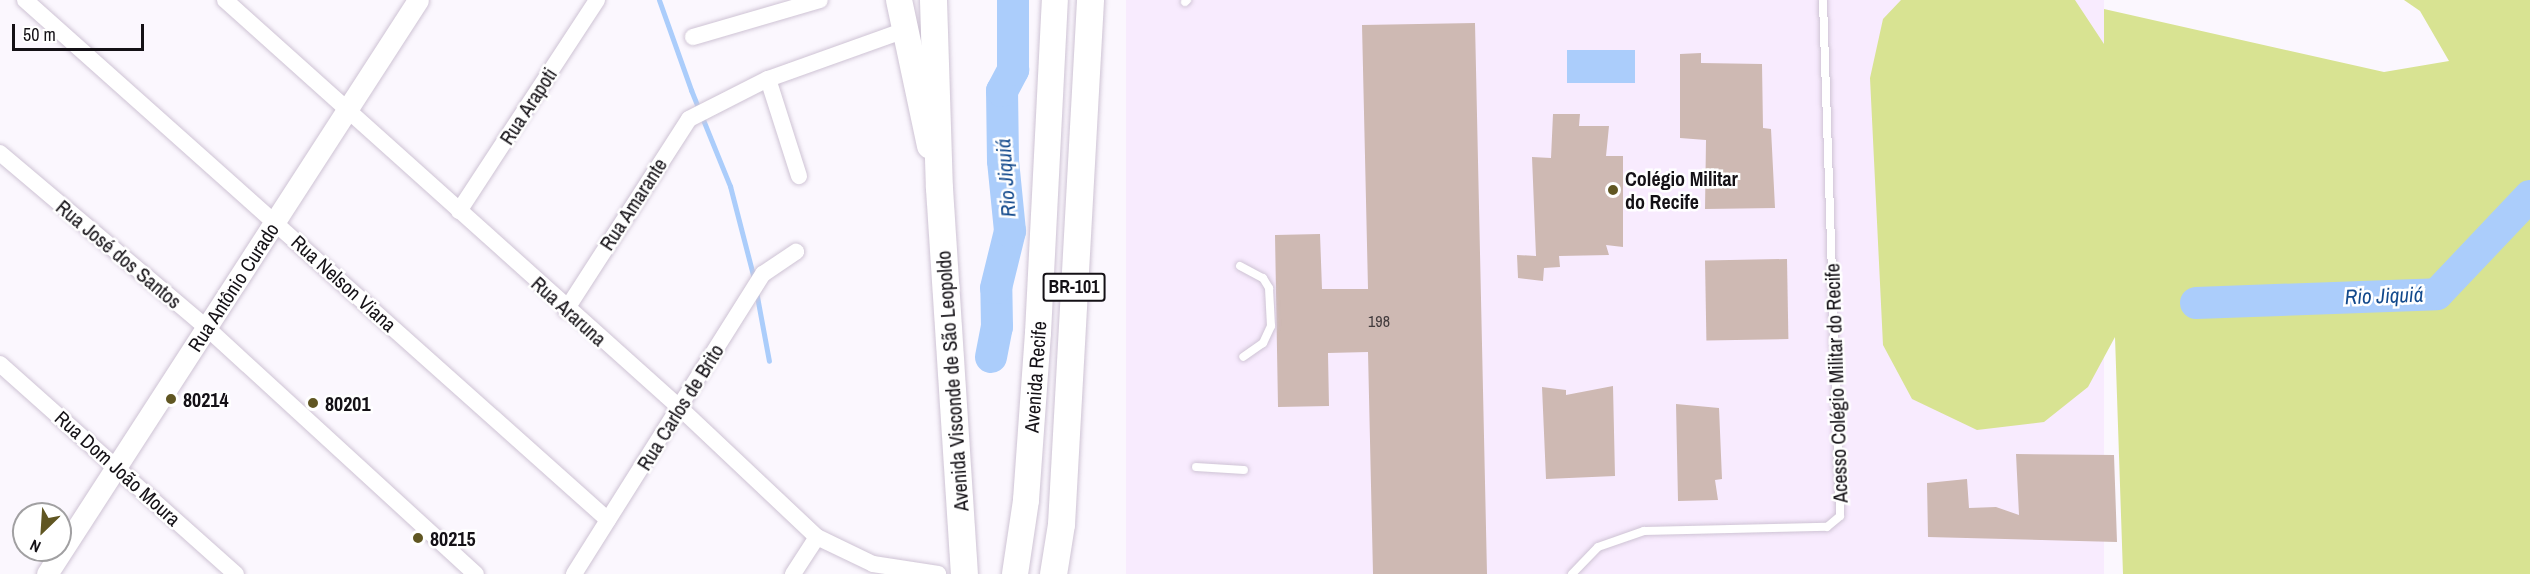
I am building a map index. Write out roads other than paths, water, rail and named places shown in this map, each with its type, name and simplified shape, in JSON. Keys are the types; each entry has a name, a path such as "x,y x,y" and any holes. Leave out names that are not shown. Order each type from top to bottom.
{"highway":[{"name":"Avenida Visconde de São Leopoldo","path":"933,0 939,188 964,574"},
{"name":"BR-101","path":"1053,574 1061,524 1090,0"}],"main road":[{"name":"Avenida Visconde de São Leopoldo","path":"899,0 939,188"},
{"name":"Avenida Recife","path":"1015,574 1026,500 1038,333 1055,0"}],"street":[{"name":"Rua Nelson Viana","path":"25,0 608,520"},
{"name":"Rua Araruna","path":"225,0 566,310 679,407 817,537 873,564 938,574"},
{"name":"Rua Antônio Curado","path":"47,574 275,221 349,112 418,0"},
{"name":"Rua Arapoti","path":"459,211 597,0"},
{"path":"693,37 820,0"},
{"name":"Rua Amarante","path":"566,310 688,119 768,79 905,30"},
{"path":"768,79 799,176"},
{"name":"Rua José dos Santos","path":"0,153 206,327 476,574"},
{"name":"Rua Carlos de Brito","path":"574,574 763,274 796,252"},
{"name":"Rua Dom João Moura","path":"0,363 236,574"},
{"path":"793,574 817,537"}],"lane":[{"name":"Acesso Colégio Militar do Recife","path":"1572,574 1598,547 1644,531 1827,527 1840,516 1823,0"},
{"path":"1240,266 1263,278 1269,288 1271,326 1263,343 1243,357"},
{"path":"1196,467 1244,470"}],"water":[{"path":"1567,50 1635,50 1635,83 1567,83"}],"waterway":[{"path":"659,0 691,90 730,186 754,279"},
{"name":"Rio Jiquiá","path":"991,357 997,327 996,288 1010,231 1003,161 1002,91 1013,70 1013,0"},
{"name":"Rio Jiquiá","path":"2196,303 2437,294 2530,196"},
{"path":"756,291 769,361"}],"place":[{"name":"Colégio Militar do Recife","path":"1613,190"},
{"name":"80214","path":"171,399"},
{"name":"80201","path":"313,403"},
{"name":"80215","path":"418,538"}]}
